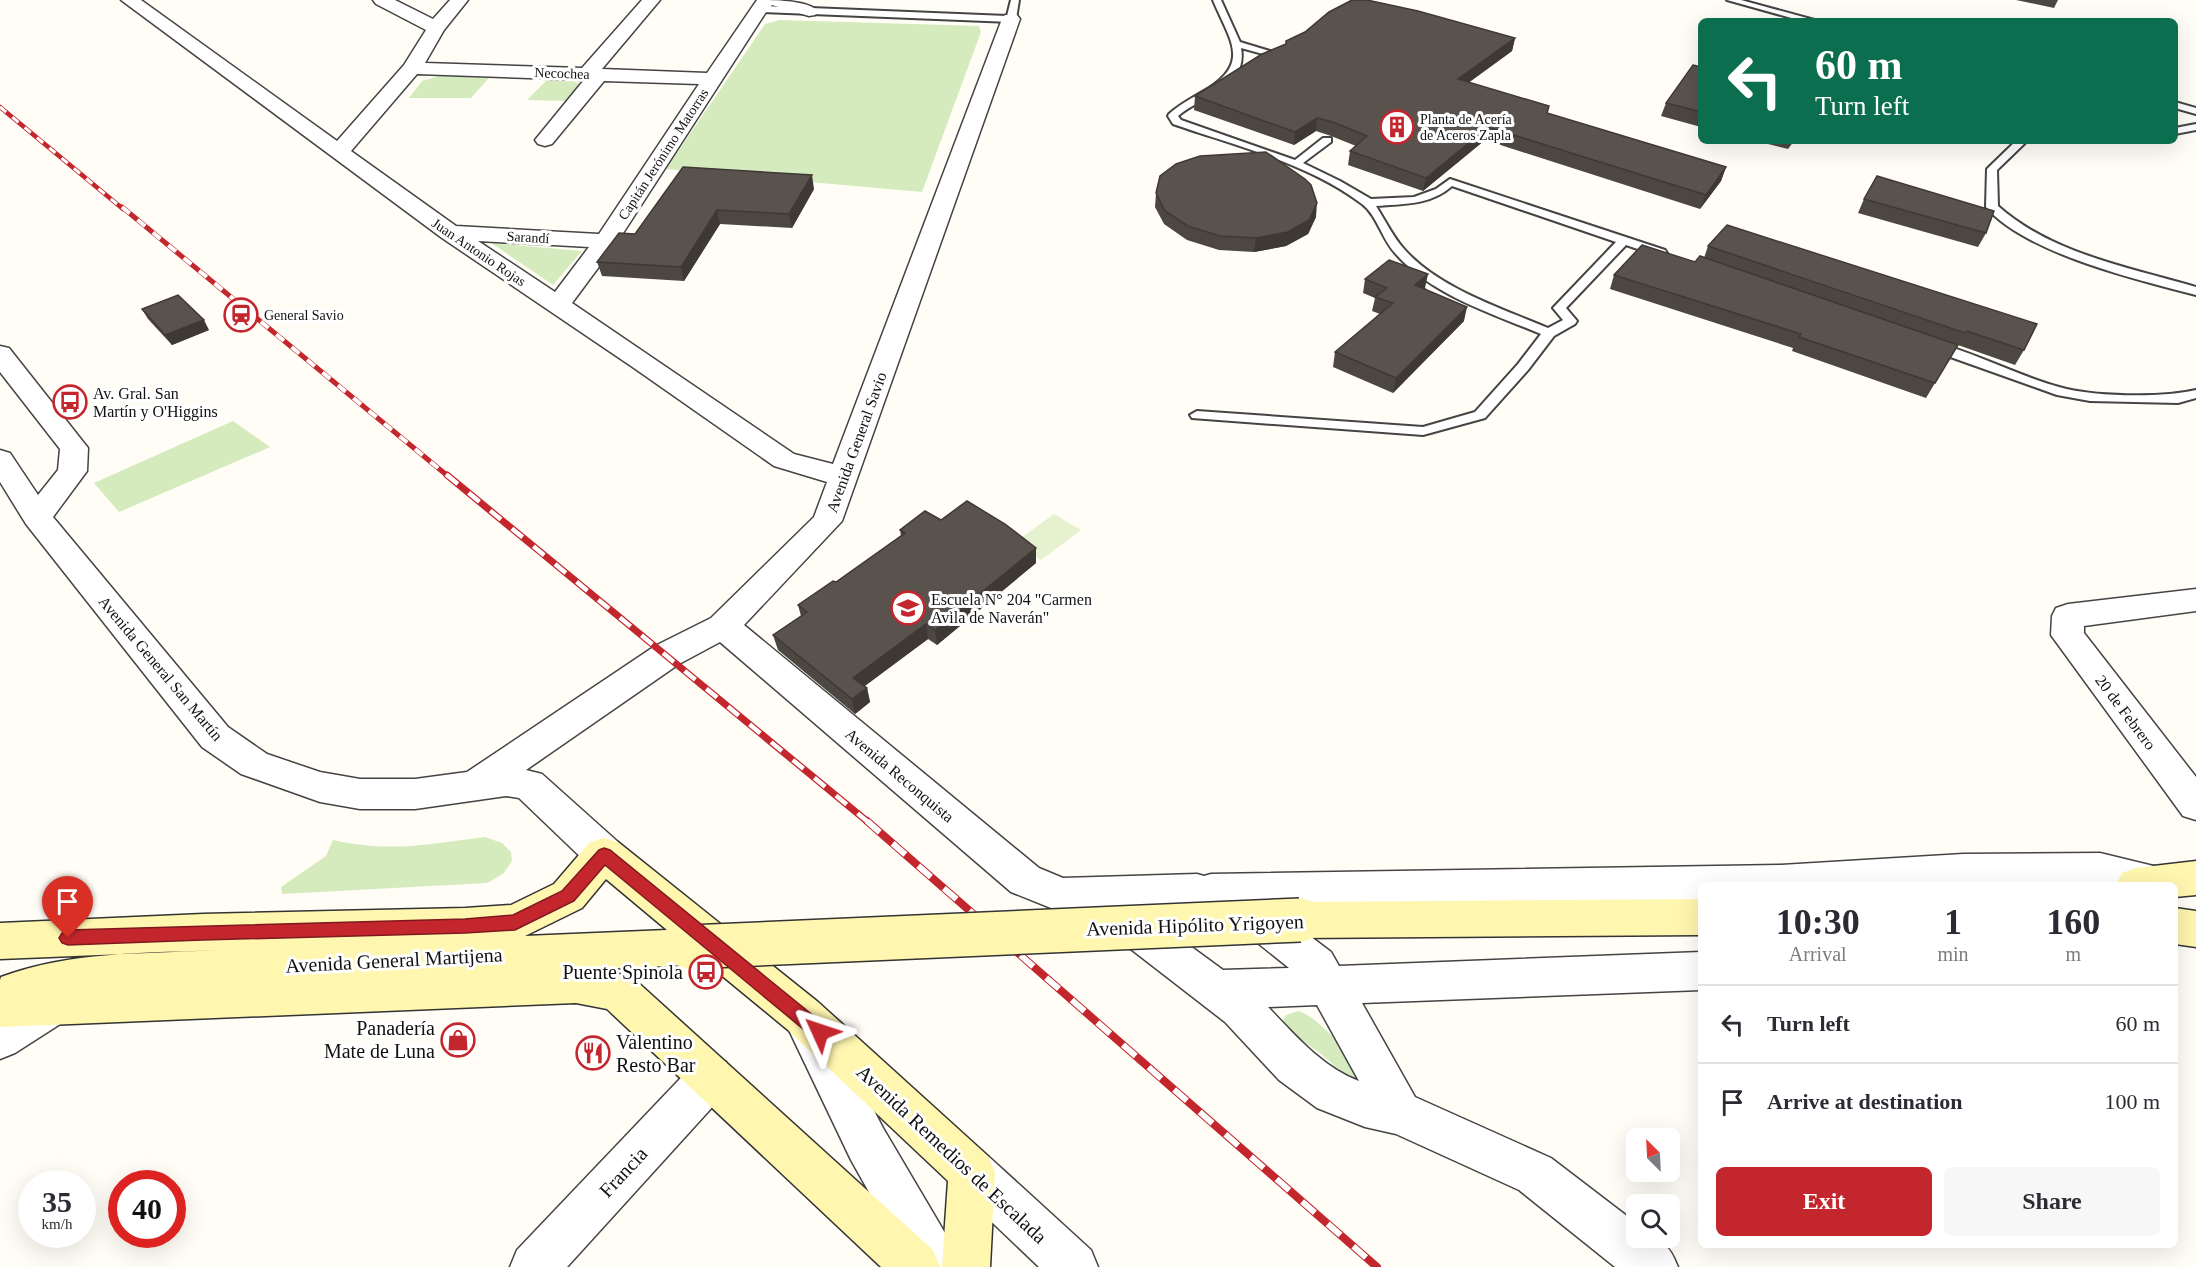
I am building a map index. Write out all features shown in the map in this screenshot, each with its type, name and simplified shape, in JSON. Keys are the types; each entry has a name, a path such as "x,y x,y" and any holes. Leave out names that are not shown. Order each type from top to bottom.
{"street":[{"name":"Juan Antonio Rojas","path":"130,0 450,233 784,460 844,477"},
{"path":"382,0 436,28"},
{"path":"338,153 412,68 436,28 459,0"},
{"path":"545,140 651,0"},
{"path":"766,3 809,11"},
{"name":"Capitán Jerónimo Matorras","path":"557,306 606,241 712,79 766,3"},
{"name":"Avenida General Savio","path":"478,783 667,655 723,626 827,521 1013,10"},
{"name":"Necochea","path":"412,68 712,79"},
{"name":"Sarandí","path":"450,233 606,241"},
{"path":"4,367 74,448 72,471 37,517"},
{"name":"Avenida General San Martín","path":"0,459 37,517 215,737 254,764 320,787 360,794 415,794 478,783 506,781 529,785 604,854"},
{"name":"20 de Febrero","path":"2196,600 2067,616 2068,635 2196,805"},
{"name":"Avenida Reconquista","path":"723,626 1025,880 1061,895 1416,886 1698,883"},
{"path":"0,941 203,932 465,926 515,922 568,896 604,854"},
{"name":"Avenida Remedios de Escalada","path":"604,854 803,1016 1074,1267"},
{"name":"Avenida Reconquista","path":"1781,882 1975,870 2100,870 2142,882"},
{"path":"2156,882 2196,878"},
{"path":"1197,891 1243,908 1269,926 1316,965 1365,1048 1399,1113"},
{"path":"1090,895 1240,1008 1294,1065 1333,1093 1365,1105 1399,1113 1535,1174 1654,1267"},
{"name":"Avenida Hipólito Yrigoyen","path":"689,947 1300,920 1698,917"},
{"path":"2178,926 2196,929"},
{"path":"2178,944 2196,939"},
{"name":"Avenida General Martijena","path":"98,974 689,947"},
{"path":"0,956 98,974"},
{"path":"1216,990 1698,971"},
{"path":"0,994 98,974"},
{"path":"0,1007 576,984 618,992 916,1267"},
{"path":"0,1039 53,1005"},
{"name":"Avenida Remedios de Escalada","path":"803,1016 867,1144 938,1267"},
{"name":"Francia","path":"534,1267 711,1077"},
{"path":"966,1267 972,1172"}],"lane":[{"path":"1217,0 1236,44 1238,63 1232,74 1211,90 1180,107 1173,116 1177,122 1296,165 1336,183 1369,203 1398,250 1424,275 1485,306 1549,333"},
{"path":"1731,0 1801,18"},
{"path":"809,11 1013,10"},
{"path":"1236,44 1278,55"},
{"path":"2178,106 2196,111"},
{"path":"2178,130 2196,127"},
{"path":"1296,165 1327,140"},
{"path":"2019,144 1992,169 1992,207 2003,219 2031,236 2063,250 2196,291"},
{"path":"1369,203 1415,200 1440,192 1450,182 1678,259"},
{"path":"1197,415 1423,431 1480,415 1523,367 1549,333 1571,321 1559,308 1623,241"},
{"path":"1919,341 2057,391 2090,397 2178,399 2196,394"}],"green space":[{"path":"780,20 979,26 981,32 922,192 666,169 765,24"},
{"path":"439,76 489,78 471,98 409,98 422,81"},
{"path":"548,79 569,80 579,84 566,101 527,100"},
{"path":"491,243 582,251 553,285"},
{"path":"233,421 270,447 119,512 94,483"},
{"path":"1054,514 1081,530 1041,560 1014,543"},
{"path":"485,837 502,843 511,852 512,861 503,874 487,883 282,894 281,887 326,856 333,840 391,847"},
{"path":"1298,1011 1306,1014 1325,1029 1369,1077 1362,1090 1320,1053 1285,1028 1283,1020 1286,1015"}],"building":[{"path":"1352,0 1367,0 1418,11 1515,38 1458,79 1549,106 1547,113 1726,167 1706,195 1488,127 1426,178 1350,151 1367,136 1333,122 1317,118 1295,132 1195,96 1262,54 1286,44 1286,41 1305,32 1329,12"},
{"path":"1693,65 1698,66 1698,111 1666,103"},
{"path":"1266,152 1311,185 1317,203 1309,220 1288,232 1256,238 1220,236 1188,226 1165,211 1156,193 1160,176 1176,164 1200,156"},
{"path":"683,167 812,175 789,214 717,210 681,267 597,262 619,233 635,234"},
{"path":"1877,176 1994,211 1986,233 1864,199"},
{"path":"1727,225 2037,324 2024,350 1967,331 1965,333 1708,246"},
{"path":"1642,245 1695,262 1700,256 1958,345 1935,383 1799,337 1801,334 1614,275"},
{"path":"1389,260 1428,274 1415,285 1467,307 1396,378 1335,352 1393,303 1375,297 1387,288 1365,279"},
{"path":"178,295 204,320 165,335 142,309"},
{"path":"967,501 1005,524 1036,548 935,630 926,624 853,678 867,688 852,699 773,635 807,612 798,605 833,581 836,582 905,533 900,530 925,511 941,520"}],"railway":[{"path":"0,107 123,209"},
{"path":"122,207 449,477"},
{"path":"447,475 868,822"},
{"path":"867,821 1377,1267"}],"place":[{"name":"Planta de Acería de Aceros Zapla","path":"1397,127"},
{"name":"General Savio","path":"241,315"},
{"name":"Av. Gral. San Martín y O'Higgins","path":"70,402"},
{"name":"Escuela N° 204 \"Carmen Avila de Naverán\"","path":"908,608"},
{"name":"Puente Spinola","path":"706,972"},
{"name":"Panadería Mate de Luna","path":"458,1040"},
{"name":"Valentino Resto Bar","path":"593,1053"}],"route":[{"path":"68,938 203,932 465,926 515,922 568,896 586,878 604,854 820,1032"}]}
